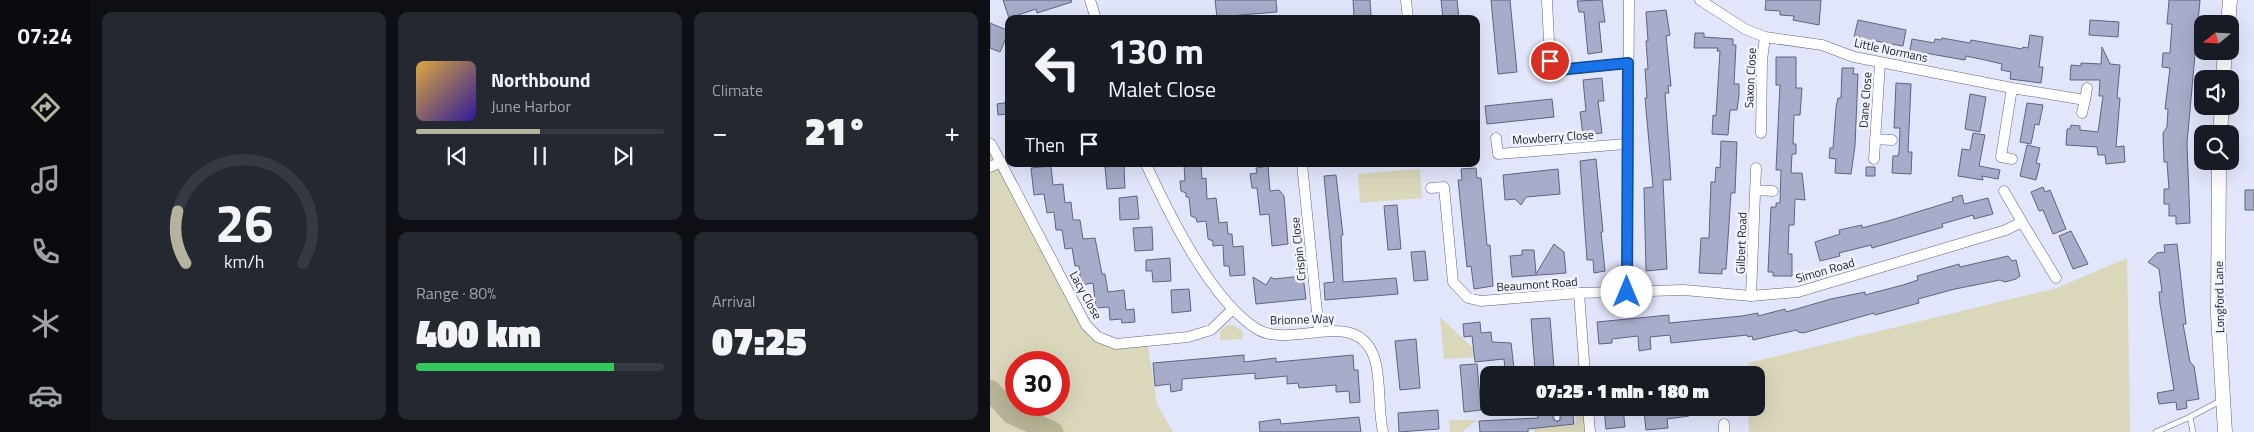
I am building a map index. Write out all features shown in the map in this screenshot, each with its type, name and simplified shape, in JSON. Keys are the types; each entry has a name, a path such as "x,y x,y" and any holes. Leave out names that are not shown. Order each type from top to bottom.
{"street":[{"path":"1090,0 1095,15"},
{"path":"1406,0 1408,15"},
{"path":"1547,0 1550,61 1558,70 1628,63"},
{"path":"1627,292 1626,144 1629,0"},
{"name":"Little Normans","path":"1700,0 1744,29 1765,37 1822,45 1854,57 2012,88 2085,100"},
{"path":"2229,15 2230,0"},
{"name":"Saxon Close","path":"1761,133 1762,60 1765,37"},
{"name":"Dane Close","path":"1874,159 1880,62"},
{"path":"2012,88 2000,157 2012,159"},
{"path":"2082,113 2086,88"},
{"name":"Saxon Close","path":"1750,120 1761,120"},
{"name":"Mowberry Close","path":"1496,138 1498,154 1626,144"},
{"name":"Dane Close","path":"1875,139 1892,140"},
{"name":"Lacy Close","path":"991,144 1086,325 1098,337 1116,344 1188,336 1211,330 1233,309"},
{"path":"990,167 1001,162"},
{"name":"Brionne Way","path":"1147,167 1168,211 1191,252 1233,309 1243,319 1264,333 1276,335 1339,330 1356,337 1371,350 1376,364 1383,432"},
{"name":"Crispin Close","path":"1302,167 1319,332"},
{"name":"Gilbert Road","path":"1751,296 1756,168"},
{"name":"Longford Lane","path":"2219,170 2218,314 2225,432"},
{"name":"Beaumont Road","path":"1431,188 1444,186 1453,282 1468,298 1481,301 1578,293 1627,292"},
{"path":"1755,190 1773,191"},
{"path":"2004,191 2056,278"},
{"name":"Simon Road","path":"1627,292 1684,290 1751,296 1798,292 2006,230 2022,222"},
{"path":"1578,293 1584,366"},
{"path":"1589,416 1590,432"}],"lane":[{"path":"2156,432 2222,400"},
{"path":"2190,417 2193,432"}],"shaded area":[{"path":"990,144 1086,325 1116,343 1147,341 1157,404 1173,432 990,432"},
{"path":"1420,169 1422,198 1360,203 1358,174"},
{"path":"2127,258 2130,432 1749,432 1748,416 1765,416 1765,366 1748,366 1748,363 2057,288"},
{"path":"1440,317 1483,357 1444,359"},
{"path":"1228,325 1233,325 1242,331 1243,339 1220,340 1220,331"},
{"path":"1576,416 1589,416 1590,432 1534,432 1534,429 1576,424"},
{"path":"1449,420 1477,420 1462,432 1450,432"}],"building":[{"path":"1003,0 1071,0 1072,2 1037,13 1036,9 1018,15 1008,15"},
{"path":"1215,0 1276,0 1277,12 1217,15"},
{"path":"1353,0 1370,0 1371,15 1354,15"},
{"path":"1441,0 1457,0 1459,15 1443,15"},
{"path":"1491,0 1510,0 1517,72 1498,74"},
{"path":"1602,0 1605,22 1599,22 1602,52 1588,54 1584,12 1579,12 1577,1"},
{"path":"1766,0 1821,0 1819,25 1793,20 1794,16 1780,15 1780,11 1765,10"},
{"path":"2169,0 2200,0 2199,15 2194,15 2195,60 2187,143 2190,223 2176,224 2176,216 2169,216 2169,204 2164,204 2164,189 2169,189 2167,162 2164,162 2163,133 2167,127 2168,109 2165,109 2170,68 2162,67 2163,53 2170,53 2172,24 2167,24"},
{"path":"1666,10 1670,35 1666,36 1671,86 1668,86 1669,93 1665,93 1671,180 1663,180 1667,269 1646,271 1644,188 1653,187 1645,98 1647,98 1645,69 1648,69 1646,12"},
{"path":"1858,20 1906,30 1903,46 1854,37"},
{"path":"2090,20 2119,22 2118,37 2089,35"},
{"path":"990,23 1005,29 1005,40 1000,52 990,48"},
{"path":"1695,33 1704,33 1704,37 1733,39 1733,45 1736,45 1734,84 1739,84 1739,95 1737,110 1730,110 1728,135 1712,134 1713,115 1716,116 1720,51 1717,51 1718,48 1694,48"},
{"path":"2030,35 2043,37 2039,67 2043,67 2041,83 2010,79 2011,72 2001,70 2002,64 1985,60 1966,56 1965,60 1925,53 1925,58 1909,55 1912,39 1934,43 1935,39 1941,40 1942,38 1970,43 1971,40 2022,49 2023,47 2028,48"},
{"path":"2102,47 2110,64 2120,65 2117,98 2120,98 2116,147 2124,146 2125,162 2106,164 2105,155 2098,155 2097,147 2066,145 2067,129 2070,129 2071,125 2080,126 2080,130 2098,132 2103,96 2099,96 2100,80 2070,80 2071,65 2081,66 2081,63 2101,64"},
{"path":"1776,57 1796,57 1796,88 1802,88 1800,115 1794,115 1793,144 1796,144 1796,154 1792,154 1791,173 1802,173 1805,200 1795,199 1794,225 1789,225 1788,254 1792,254 1792,276 1773,276 1773,272 1768,272 1771,207 1776,207 1776,203 1780,203 1781,170 1776,170 1780,85 1776,85"},
{"path":"1842,68 1854,68 1853,74 1858,74 1855,146 1851,174 1835,173 1836,159 1829,158 1830,148 1833,148 1838,98 1841,98"},
{"path":"1602,78 1604,101 1598,101 1602,133 1583,135 1580,112 1586,111 1583,80"},
{"path":"1896,83 1911,84 1908,152 1912,152 1911,174 1892,173 1893,156 1898,156 1899,152 1900,128 1894,128"},
{"path":"1970,94 1986,97 1980,132 1965,129"},
{"path":"1552,99 1554,117 1487,124 1485,106"},
{"path":"1005,103 1005,114 998,115 997,104"},
{"path":"2027,103 2043,105 2039,125 2035,124 2031,144 2020,142"},
{"path":"1973,133 1985,135 1979,166 2000,170 1998,179 1982,176 1983,180 1958,176 1962,149 1970,150"},
{"path":"1721,141 1737,142 1735,193 1731,193 1726,269 1722,269 1722,274 1699,273 1701,238 1709,238 1711,182 1715,182 1716,167 1720,168"},
{"path":"2027,145 2040,148 2036,163 2040,164 2036,180 2020,176"},
{"path":"1596,159 1605,271 1594,273 1593,260 1587,260 1580,161"},
{"path":"1051,167 1053,185 1063,184 1065,203 1071,202 1073,220 1080,220 1083,239 1095,238 1102,274 1105,274 1108,292 1124,290 1126,310 1134,309 1135,322 1122,323 1121,319 1110,320 1109,307 1096,308 1093,283 1081,285 1079,266 1075,266 1072,248 1065,249 1062,230 1056,230 1054,212 1047,213 1044,194 1034,195 1031,168"},
{"path":"1105,167 1124,167 1125,188 1107,189"},
{"path":"1184,167 1201,167 1202,179 1206,178 1207,199 1216,198 1219,223 1227,222 1228,234 1232,234 1233,247 1243,246 1245,275 1230,276 1229,266 1224,266 1223,245 1213,246 1213,241 1208,239 1206,221 1197,222 1196,218 1191,216 1189,197 1186,197 1186,193 1181,191 1180,181 1185,181"},
{"path":"1268,167 1270,191 1279,190 1284,196 1288,244 1272,246 1269,214 1260,215 1257,188 1252,188 1250,174 1257,173 1256,168"},
{"path":"1866,167 1875,167 1875,176 1866,176"},
{"path":"1476,168 1477,178 1481,178 1487,245 1490,245 1493,286 1474,289 1471,266 1467,267 1458,180 1462,180 1461,169"},
{"path":"1558,169 1560,194 1526,197 1521,205 1515,199 1505,200 1503,175"},
{"path":"1336,175 1343,235 1341,235 1343,282 1396,278 1398,294 1325,300 1324,283 1334,282 1324,176"},
{"path":"2043,187 2045,192 2050,190 2066,229 2053,234 2043,210 2039,211 2031,192"},
{"path":"2245,190 2254,190 2254,210 2245,210"},
{"path":"1962,195 1964,204 1988,198 1993,214 1974,219 1973,215 1942,224 1943,227 1872,248 1871,245 1839,253 1840,256 1820,261 1815,242 1840,234 1839,230 1862,225 1862,228 1888,221 1953,201 1952,198"},
{"path":"1137,196 1139,219 1120,220 1119,198"},
{"path":"1397,205 1401,249 1388,250 1384,206"},
{"path":"1152,227 1153,250 1135,251 1133,228"},
{"path":"2071,231 2088,264 2073,269 2059,236"},
{"path":"1554,244 1564,252 1566,273 1512,277 1510,256 1522,255 1522,250 1534,250 1536,274"},
{"path":"2177,244 2186,324 2183,324 2190,362 2194,366 2199,399 2186,401 2187,408 2177,410 2176,402 2159,404 2157,393 2174,390 2160,304 2159,292 2162,292 2159,269 2148,262 2157,253 2165,252 2164,245"},
{"path":"1425,251 1428,280 1414,281 1411,252"},
{"path":"2008,256 2012,261 2016,260 2020,276 2016,279 2005,282 2000,280 1955,289 1918,299 1919,303 1875,315 1874,313 1803,333 1797,330 1753,340 1752,336 1748,337 1747,335 1671,343 1670,335 1650,337 1651,349 1639,351 1638,336 1612,339 1612,343 1599,344 1597,322 1669,315 1669,323 1758,313 1758,316 1785,309 1786,312 1831,299 1865,292 1865,295 1903,285 1918,280 1917,276 1959,264 1960,267"},
{"path":"1170,258 1171,281 1153,282 1152,271 1146,271 1146,260"},
{"path":"1303,276 1306,299 1256,304 1253,277 1266,285 1271,277 1274,279"},
{"path":"1189,289 1191,311 1172,313 1171,290"},
{"path":"1550,318 1554,366 1535,366 1531,319"},
{"path":"1480,322 1481,333 1491,332 1492,342 1511,343 1514,366 1505,366 1504,359 1475,362 1472,336 1464,337 1463,324"},
{"path":"1416,339 1420,388 1400,390 1395,341"},
{"path":"1244,355 1244,362 1276,358 1276,362 1353,355 1354,370 1358,370 1360,402 1350,403 1349,391 1336,392 1336,385 1299,388 1298,383 1287,384 1287,376 1255,379 1255,373 1182,379 1182,390 1171,392 1170,384 1155,386 1153,363"},
{"path":"1477,364 1480,410 1464,412 1460,365"},
{"path":"1438,410 1439,429 1399,432 1398,413"},
{"path":"1538,416 1553,416 1553,419 1557,422 1561,419 1561,416 1573,416 1574,424 1528,429 1528,432 1480,432 1479,421 1538,418"},
{"path":"1605,416 1624,416 1625,427 1606,429"},
{"path":"1645,416 1689,416 1667,419 1668,428 1646,430"},
{"path":"1359,417 1361,432 1260,432 1259,422 1280,419 1281,424"}],"waterway":[{"path":"990,390 1012,414 1053,432"}],"route":[{"path":"1550,61 1558,70 1628,63 1626,144 1627,292"}]}
